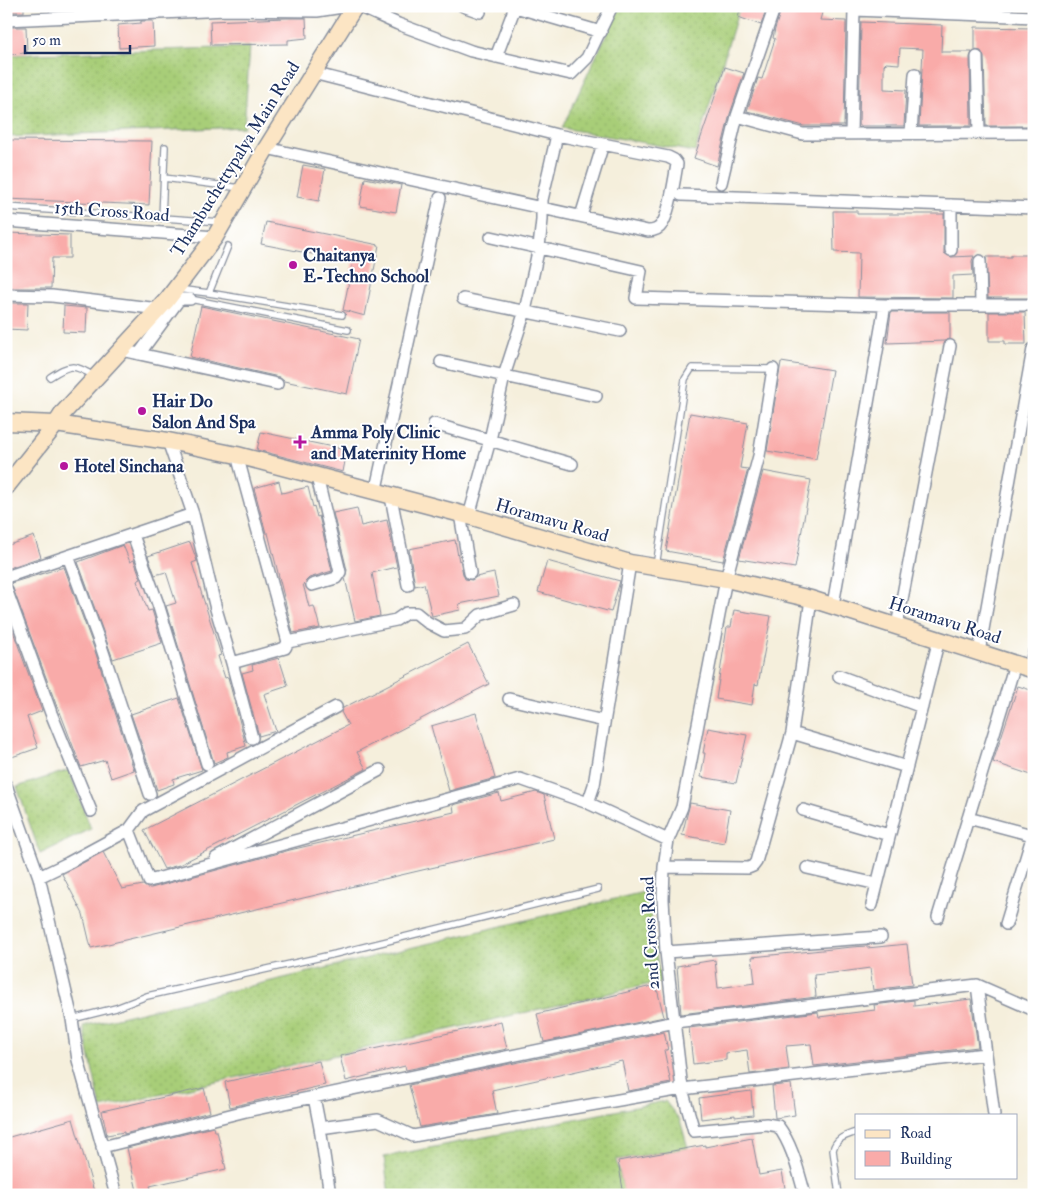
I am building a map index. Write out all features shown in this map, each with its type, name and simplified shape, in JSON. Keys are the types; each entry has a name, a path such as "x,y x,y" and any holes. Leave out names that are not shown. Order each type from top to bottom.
{"street":[{"path":"6,20 227,10 317,11 349,6"},
{"path":"356,6 471,51 571,74 587,58 612,6"},
{"name":"Thambuchettypalya Main Road","path":"6,487 63,413 221,241 223,222 266,148 356,6"},
{"path":"463,6 480,12"},
{"path":"721,183 737,116 775,6"},
{"path":"496,57 514,7 601,32"},
{"path":"851,133 854,10 1034,17"},
{"path":"977,58 979,132"},
{"path":"266,148 648,231 654,231 658,228 666,217 677,164 674,160 663,155 557,135 313,73"},
{"path":"912,133 916,74"},
{"path":"737,116 803,134 1034,133"},
{"path":"470,573 465,515 490,440 504,376 524,311 539,247 542,220 541,207 557,135"},
{"path":"581,216 603,144"},
{"path":"681,195 1034,208"},
{"path":"374,493 440,198"},
{"path":"951,205 951,250"},
{"name":"15th Cross Road","path":"6,220 221,241"},
{"path":"491,236 640,271 636,298 885,305 1034,305 1034,296"},
{"path":"980,261 981,305"},
{"path":"6,295 52,296 159,309"},
{"path":"139,354 178,301 190,299"},
{"path":"463,299 620,331"},
{"path":"833,605 885,305"},
{"path":"897,626 950,346"},
{"path":"121,350 277,384"},
{"path":"979,652 1033,350"},
{"path":"441,362 596,396"},
{"name":"2nd Cross Road","path":"772,369 759,456 726,579 682,807 668,840 664,867 663,899 666,952 682,1089 694,1131 766,1124 778,1126 789,1145 805,1195"},
{"name":"Horamavu Road","path":"6,422 56,424 168,441 237,455 374,493 465,515 630,563 726,579 811,599 1026,667"},
{"path":"434,424 572,464"},
{"path":"168,441 193,514 216,609 252,738"},
{"path":"232,662 285,648 288,642 237,455"},
{"path":"312,584 336,578 340,572 317,477"},
{"path":"391,497 408,585"},
{"path":"6,577 193,514"},
{"path":"133,535 158,604 207,764"},
{"path":"68,556 101,646 150,794"},
{"path":"588,804 594,785 630,563"},
{"path":"6,588 51,713 91,811"},
{"path":"664,867 742,868 753,866 758,858 792,733 811,599"},
{"path":"288,642 396,620 406,613 416,612 427,622 444,631 465,629 480,615 514,605"},
{"path":"872,905 939,639"},
{"path":"938,917 968,818 1026,667 1034,652"},
{"path":"839,676 922,707"},
{"path":"510,698 604,721"},
{"path":"39,876 68,863 129,830 143,811 336,707"},
{"path":"792,733 906,767"},
{"path":"196,868 380,770"},
{"path":"129,830 148,882 520,779 588,804 668,840"},
{"path":"6,785 39,876 72,1019 78,1060 116,1195"},
{"path":"803,810 889,835"},
{"path":"968,818 1033,833 1006,924"},
{"path":"807,868 877,884"},
{"path":"666,952 881,937"},
{"path":"102,1147 246,1111 675,1022 977,985 1034,1010"},
{"path":"977,985 994,1114"},
{"path":"320,1128 378,1120 413,1136 682,1089 985,1054"},
{"path":"314,1097 330,1195"}],"lane":[{"path":"162,218 165,147"},
{"path":"164,178 243,188"},
{"path":"6,207 223,222"},
{"path":"210,293 221,241"},
{"path":"175,289 342,315"},
{"path":"190,299 348,330"},
{"path":"50,377 66,366 78,367 96,377"},
{"path":"656,568 685,379 692,368 772,369"},
{"path":"72,1019 116,1008 147,996 334,954 598,889"},
{"path":"839,1195 833,1150 835,1143 841,1137 855,1132"}],"green space":[{"path":"620,6 740,6 695,152 562,128"},
{"path":"250,47 244,127 6,137 6,55"},
{"path":"69,770 91,829 40,854 17,787"},
{"path":"648,891 660,982 101,1108 83,1026"},
{"path":"665,1101 680,1120 688,1148 616,1160 625,1195 389,1195 384,1157"}],"building":[{"path":"6,6 24,6 24,12 6,12"},
{"path":"741,6 767,6 761,25 738,17"},
{"path":"782,6 824,6 820,20 846,21 844,126 804,126 747,111 758,78 762,79 775,39 773,38"},
{"path":"306,18 307,38 288,40 288,44 211,45 210,21"},
{"path":"141,21 153,21 154,46 119,48 118,25 141,23"},
{"path":"861,22 942,25 941,52 972,52 970,57 971,126 919,126 923,49 900,48 899,64 886,63 884,65 884,89 906,90 904,126 859,126"},
{"path":"6,27 26,27 27,53 6,54"},
{"path":"975,27 1034,28 1034,126 986,126 984,57 981,51 975,50"},
{"path":"725,67 744,73 730,114 717,166 694,158"},
{"path":"6,140 152,141 149,205 6,199"},
{"path":"303,165 325,169 319,201 297,197"},
{"path":"365,178 401,185 396,212 360,206"},
{"path":"833,211 857,211 857,214 944,214 944,253 951,257 974,256 972,261 973,275 953,276 953,298 858,297 859,253 834,252"},
{"path":"266,222 379,245 365,316 343,310 353,262 261,244"},
{"path":"6,233 70,235 70,258 52,258 51,288 6,288"},
{"path":"1011,255 1030,255 1030,298 988,298 986,257 1011,257"},
{"path":"6,303 28,303 27,330 6,329"},
{"path":"64,306 87,308 86,333 63,332"},
{"path":"201,306 359,339 347,394 284,381 279,377 190,357"},
{"path":"891,312 950,312 950,339 944,341 887,343"},
{"path":"989,312 1025,312 1026,344 1005,344 1005,341 989,341"},
{"path":"781,362 832,370 816,459 767,451"},
{"path":"690,413 748,423 740,468 748,469 723,561 666,551"},
{"path":"261,432 347,450 343,472 257,450"},
{"path":"763,471 811,480 795,568 739,559"},
{"path":"279,481 282,493 308,487 313,507 317,517 319,516 332,571 309,578 303,584 309,607 314,606 320,628 293,633 268,533 266,533 254,488"},
{"path":"357,508 361,526 387,520 397,567 372,573 380,616 355,621 345,578 347,570 333,513"},
{"path":"34,536 41,557 6,569 6,546"},
{"path":"455,540 465,579 472,580 476,577 494,573 499,596 459,604 460,610 432,616 424,584 415,586 409,549"},
{"path":"190,542 197,561 192,563 221,655 218,656 225,678 228,677 246,746 227,752 228,757 214,763 166,606 176,603 166,572 155,575 148,556"},
{"path":"123,545 130,562 134,560 141,579 137,581 148,611 152,610 162,643 113,659 78,562"},
{"path":"547,561 620,581 611,612 538,592"},
{"path":"64,567 94,648 134,770 111,778 105,760 81,767 11,583"},
{"path":"734,610 771,616 758,685 755,684 752,705 716,699 727,627 731,627"},
{"path":"6,612 42,711 27,717 38,748 6,759 6,689 11,687 6,674"},
{"path":"468,644 489,684 357,752 366,769 179,865 164,869 144,830 348,725 341,712 343,708"},
{"path":"279,658 288,686 264,694 276,731 259,736 242,673 253,670 252,665"},
{"path":"1018,686 1034,691 1034,776 993,762"},
{"path":"179,698 202,770 173,779 174,784 157,790 131,714"},
{"path":"476,713 495,778 449,791 431,726"},
{"path":"708,728 747,735 736,783 701,777"},
{"path":"536,792 544,795 554,839 91,948 83,914 62,874 103,852 122,889 143,885 151,888 290,850 454,812 453,805 499,793 501,801"},
{"path":"690,803 730,810 724,843 682,835"},
{"path":"907,944 912,985 873,990 870,968 814,975 816,997 681,1014 677,966 715,960 718,988 755,983 752,957 852,947 867,946 867,948"},
{"path":"656,985 664,1017 544,1042 537,1014"},
{"path":"971,999 978,1047 814,1066 811,1044 786,1046 789,1069 750,1074 747,1050 726,1053 726,1060 693,1064 689,1028 818,1012 819,1017 875,1010 874,1005 914,1000 914,1006"},
{"path":"501,1022 507,1049 406,1070 405,1066 346,1081 340,1056"},
{"path":"664,1032 668,1050 664,1050 671,1083 628,1091 622,1061 492,1090 497,1114 420,1127 409,1085"},
{"path":"319,1061 325,1085 230,1107 225,1082"},
{"path":"791,1084 795,1115 775,1118 772,1086"},
{"path":"204,1088 210,1112 124,1134 124,1132 107,1135 102,1111"},
{"path":"751,1091 753,1115 701,1119 699,1098"},
{"path":"73,1119 95,1195 6,1195 6,1138"},
{"path":"213,1127 214,1131 217,1131 226,1169 150,1186 153,1195 138,1195 127,1148"},
{"path":"752,1138 759,1175 782,1171 785,1188 770,1191 771,1195 624,1195 618,1161"}],"place":[{"name":"Chaitanya E-Techno School","path":"293,265"},
{"name":"Hair Do Salon And Spa","path":"142,411"},
{"name":"Amma Poly Clinic and Materinity Home","path":"300,442"},
{"name":"Hotel Sinchana","path":"64,466"}]}
